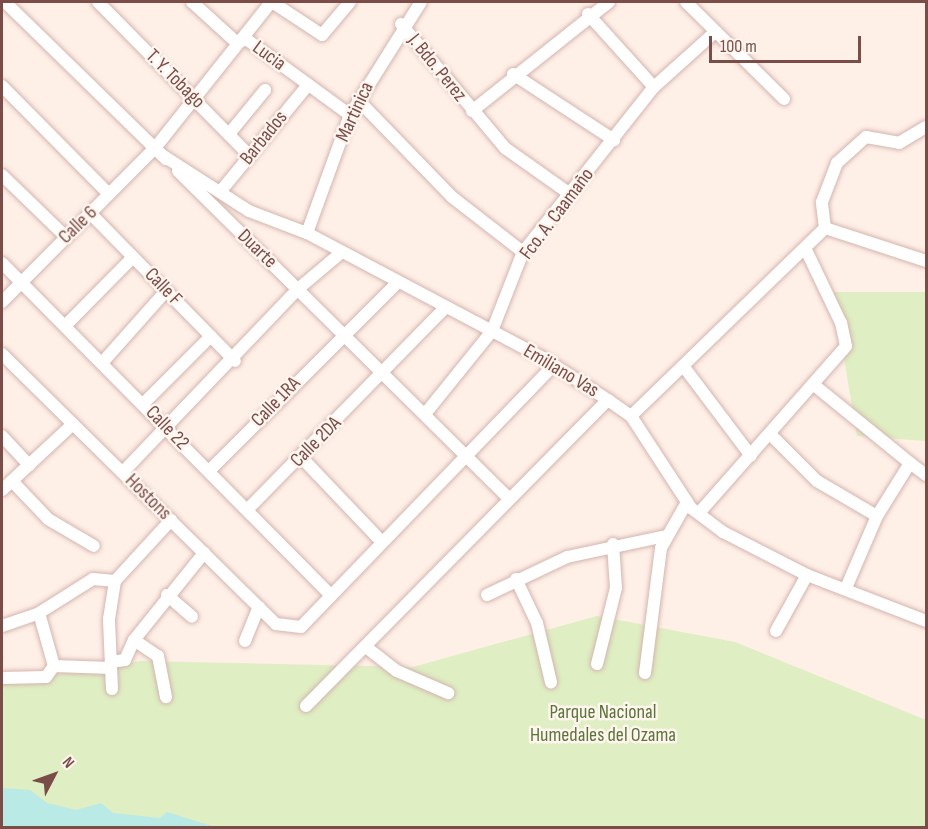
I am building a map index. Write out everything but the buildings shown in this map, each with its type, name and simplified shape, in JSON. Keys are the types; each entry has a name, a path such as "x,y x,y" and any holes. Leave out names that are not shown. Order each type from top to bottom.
{"street":[{"name":"Duarte","path":"5,2 508,497"},
{"name":"T. Y. Tobago","path":"98,2 250,156"},
{"name":"Lucia","path":"192,2 237,43 246,39 350,115"},
{"name":"Calle 6","path":"2,302 109,194 158,152 195,98 272,2"},
{"path":"272,2 322,34 350,2"},
{"path":"472,111 513,74 588,14 609,2"},
{"path":"686,2 784,99"},
{"name":"Martinica","path":"308,233 350,115 413,3"},
{"path":"588,14 654,87"},
{"name":"J. Bdo. Perez","path":"402,24 472,111 525,166 570,194"},
{"name":"Fco. A. Caamaño","path":"425,414 492,331 523,252 654,87 715,32"},
{"path":"513,74 614,140"},
{"name":"Barbados","path":"220,192 308,85"},
{"path":"2,86 109,194"},
{"path":"229,134 265,90"},
{"path":"358,100 452,197 523,252"},
{"path":"631,416 806,250 825,228 822,202 837,163 866,137 899,142 927,127"},
{"name":"Emiliano Vas","path":"158,152 249,211 308,233 554,365 608,400 631,416 687,502 723,532 807,575 846,588 927,621"},
{"path":"2,175 65,237"},
{"name":"Calle F","path":"90,213 235,361"},
{"path":"825,228 927,261"},
{"path":"699,513 814,386 846,346 846,335 806,250"},
{"path":"123,472 235,361 298,289 342,252"},
{"path":"66,325 133,257"},
{"name":"Calle 22","path":"2,263 22,280 331,595"},
{"name":"Calle 1RA","path":"209,471 343,333 398,282"},
{"path":"102,363 166,291"},
{"name":"Calle 2DA","path":"247,510 385,374 446,308"},
{"path":"143,404 211,336"},
{"name":"Hostons","path":"2,354 276,624 301,627 331,595"},
{"path":"331,595 464,452 554,365"},
{"path":"684,367 751,456"},
{"path":"814,386 927,475"},
{"path":"306,706 366,647 508,497 608,400"},
{"path":"2,490 73,424"},
{"path":"770,434 817,481 877,516"},
{"path":"2,436 29,465"},
{"path":"301,457 381,541"},
{"path":"846,588 877,516 910,463"},
{"path":"12,481 48,519 94,546"},
{"path":"645,673 666,536 687,502"},
{"path":"112,689 109,619 115,581 171,520"},
{"path":"487,595 516,579 613,544 666,536"},
{"path":"597,664 616,588 613,544"},
{"path":"54,666 111,665 125,660 134,640 167,595 204,553"},
{"path":"776,631 807,575"},
{"path":"2,626 39,613 93,579 115,581"},
{"path":"516,579 537,623 551,682"},
{"path":"167,595 192,617"},
{"path":"245,641 259,607"},
{"path":"39,613 54,666"},
{"path":"134,640 158,656 166,697"},
{"path":"366,647 397,671 448,693"},
{"path":"2,678 46,677 54,666"}],"green space":[{"path":"833,292 926,292 926,441 857,436"},
{"name":"Parque Nacional Humedales del Ozama","path":"597,616 735,642 926,720 926,827 2,827 2,683 141,661 413,667"}],"water":[{"path":"2,788 30,790 47,803 76,810 101,803 113,813 160,818 167,812 215,827 2,827"}]}
